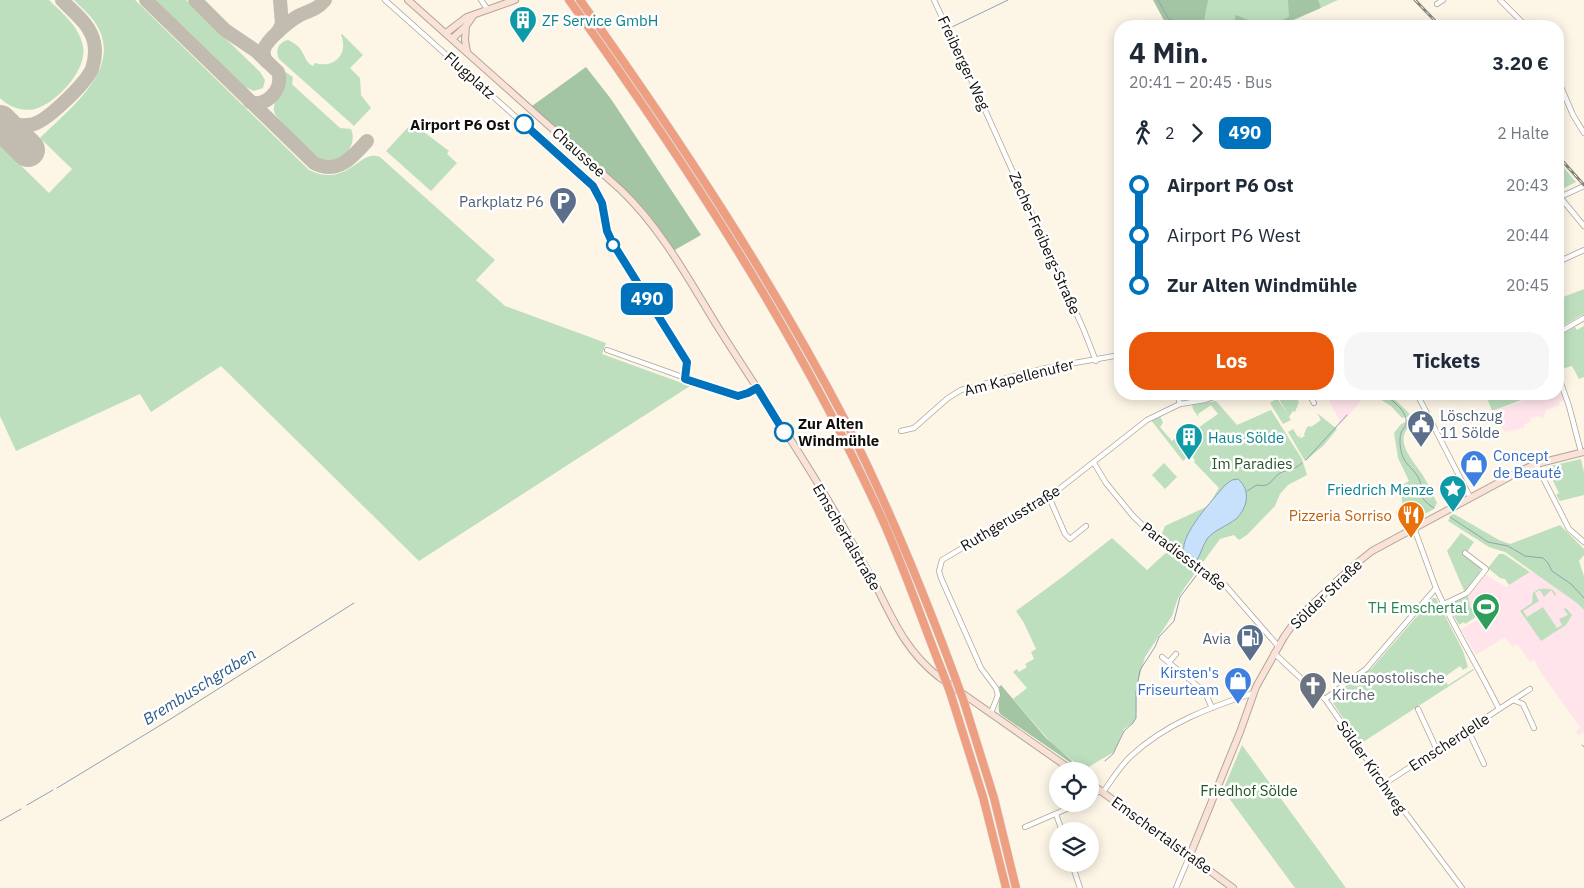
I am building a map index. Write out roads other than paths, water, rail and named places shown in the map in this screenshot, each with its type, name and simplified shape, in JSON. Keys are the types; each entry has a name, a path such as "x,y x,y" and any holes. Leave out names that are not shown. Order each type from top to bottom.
{"highway":[{"path":"569,0 626,81 709,207 775,314 839,430 880,514 950,692 983,797 1006,888"},
{"path":"580,0 698,172 784,309 847,425 877,486 925,596 964,702 994,798 1016,888"}],"main road":[{"name":"Chaussee","path":"408,0 632,200 651,222 672,254"},
{"path":"446,33 461,21 516,0"},
{"path":"452,39 466,26 473,16"},
{"path":"466,26 465,45 468,53"},
{"name":"Emschertalstraße","path":"672,254 841,523 909,648 927,668 1061,762"},
{"name":"Sölder Straße","path":"1190,855 1254,693 1278,646 1296,620 1354,565 1373,550 1511,475 1536,464 1583,452"},
{"name":"Emschertalstraße","path":"1101,791 1233,888"}],"street":[{"name":"Flugplatz","path":"385,0 593,186 602,203 607,231 612,242 687,362 685,379"},
{"path":"481,0 488,10"},
{"name":"Freiberger Weg","path":"934,0 993,127"},
{"path":"1437,4 1443,0"},
{"path":"1500,0 1520,20"},
{"path":"1564,94 1584,133"},
{"name":"Zeche-Freiberg-Straße","path":"993,127 1096,361"},
{"path":"1564,196 1584,186"},
{"path":"1564,204 1584,226"},
{"path":"1564,259 1584,250"},
{"path":"1564,330 1584,318"},
{"path":"607,350 685,379 738,396 757,388"},
{"name":"Am Kapellenufer","path":"901,431 914,428 948,398 961,390 1046,368 1114,356"},
{"path":"1564,392 1583,452"},
{"path":"1179,400 1180,404"},
{"name":"Ruthgerusstraße","path":"992,713 998,695 996,688 977,660 941,578 940,565 942,560 1049,497 1147,420 1180,404 1205,400"},
{"path":"1420,400 1470,498"},
{"name":"Paradiesstraße","path":"1094,463 1110,489 1132,516 1155,537 1225,585 1278,646"},
{"path":"1536,464 1569,530 1584,542"},
{"path":"1049,497 1070,539 1086,526"},
{"path":"1414,528 1436,588 1499,710"},
{"path":"1444,604 1467,593 1486,570 1465,553"},
{"path":"1325,699 1366,669 1436,588"},
{"name":"Sölder Kirchweg","path":"1274,653 1325,699 1349,736 1462,888"},
{"path":"1169,662 1176,654"},
{"path":"1162,657 1205,692 1212,708"},
{"name":"Emscherdelle","path":"1384,784 1530,688"},
{"path":"1101,791 1127,760 1149,741 1178,723 1254,693"},
{"path":"1513,700 1523,704 1534,728"},
{"path":"1418,709 1437,750"},
{"path":"1468,730 1484,764"},
{"path":"1025,827 1060,812"},
{"path":"1056,814 1059,822"},
{"path":"1176,888 1190,855"},
{"path":"1075,872 1080,888"}],"water":[{"path":"1238,479 1245,488 1246,493 1245,504 1240,514 1236,519 1210,536 1197,560 1184,552 1187,536 1198,517 1225,485 1232,480"}],"waterway":[{"path":"952,27 1008,0"},
{"path":"1158,0 1168,18 1172,20"},
{"path":"1391,400 1402,410 1406,419 1406,424 1400,438 1402,454 1406,463 1419,479 1422,497 1434,508"},
{"path":"1306,460 1347,415"},
{"path":"1247,491 1257,485 1268,484 1280,473 1295,468 1302,463"},
{"path":"1450,517 1488,542 1508,546 1525,556 1543,558 1552,571 1571,584 1584,598"},
{"path":"1105,761 1113,754 1124,731 1136,718 1136,692 1140,670 1155,647 1159,637 1174,621 1180,597 1199,572"},
{"name":"Brembuschgraben","path":"57,788 354,603"},
{"name":"Brembuschgraben","path":"27,805 53,790"},
{"name":"Brembuschgraben","path":"0,821 21,809"}],"railway":[{"path":"1415,0 1434,20"},
{"path":"1564,163 1584,185"}],"place":[{"name":"ZF Service GmbH","path":"523,44"},
{"name":"Airport P6 Ost","path":"524,124"},
{"name":"Parkplatz P6","path":"563,225"},
{"name":"Zur Alten Windmühle","path":"784,432"},
{"name":"Löschzug 11 Sölde","path":"1421,448"},
{"name":"Haus Sölde","path":"1189,461"},
{"name":"Concept de Beauté","path":"1474,488"},
{"name":"Friedrich Menze","path":"1453,513"},
{"name":"Pizzeria Sorriso","path":"1411,539"},
{"name":"TH Emschertal","path":"1486,631"},
{"name":"Avia","path":"1250,662"},
{"name":"Kirsten's Friseurteam","path":"1238,705"},
{"name":"Neuapostolische Kirche","path":"1313,710"}],"park label":[{"name":"Im Paradies","path":"1252,463"},
{"name":"Friedhof Sölde","path":"1249,790"}]}
